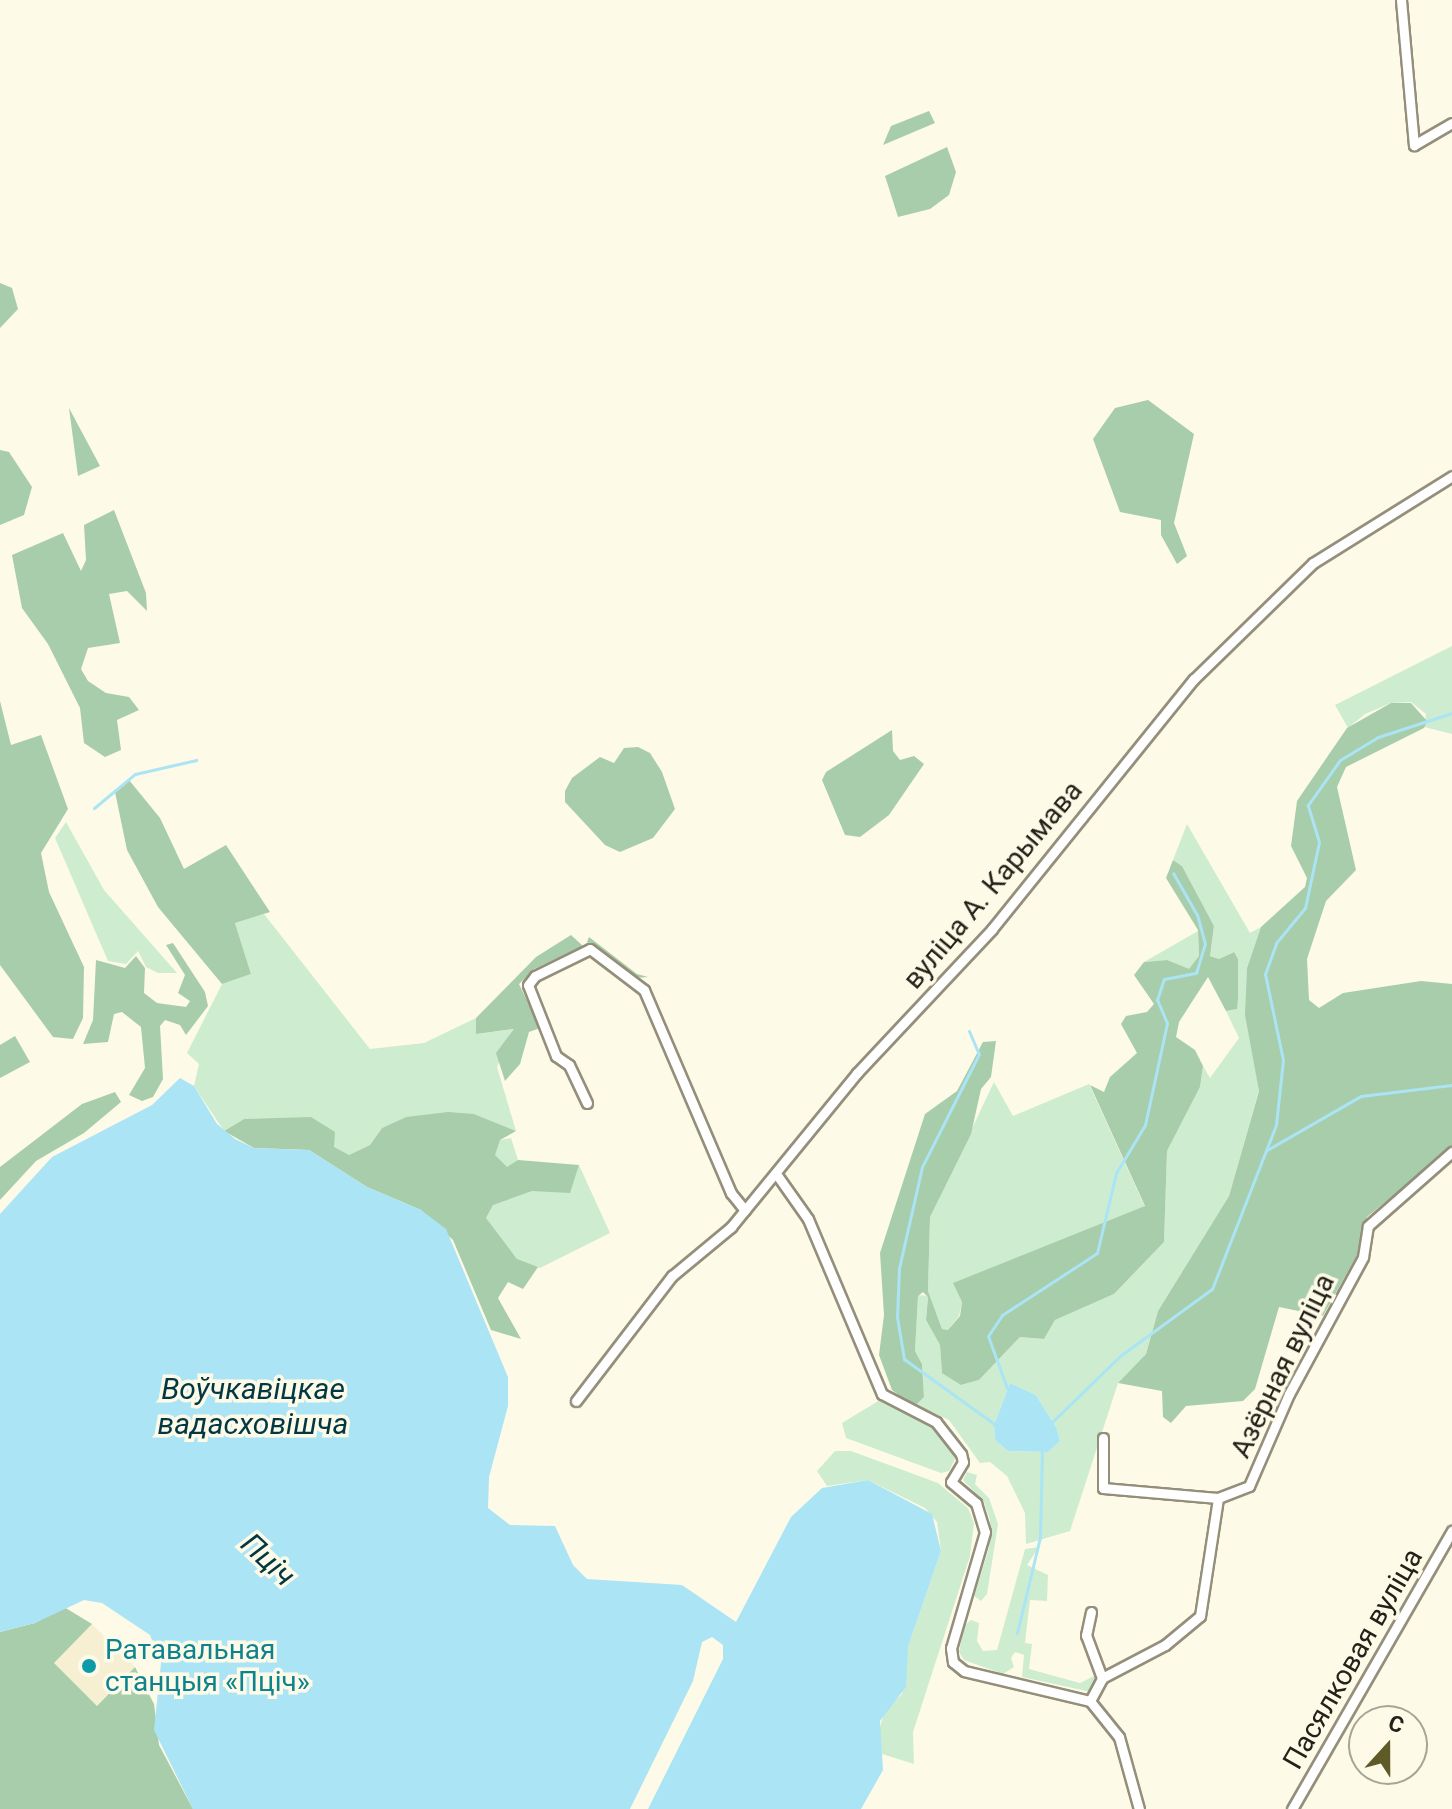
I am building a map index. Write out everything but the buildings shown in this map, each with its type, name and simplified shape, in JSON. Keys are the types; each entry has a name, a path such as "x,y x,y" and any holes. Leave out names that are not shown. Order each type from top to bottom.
{"street":[{"path":"1401,0 1414,145 1452,123"},
{"name":"вуліца А. Карымава","path":"576,1401 672,1276 745,1210 777,1175 849,1082 992,929 1194,679 1254,616 1313,563 1452,476"},
{"path":"587,1103 569,1065 556,1056 528,985 535,976 590,949 644,990 731,1193 745,1210"},
{"name":"Азёрная вуліца","path":"1218,1498 1249,1486 1289,1394 1363,1257 1368,1226 1452,1152"},
{"path":"777,1175 808,1219 882,1394 936,1422 961,1454 963,1462 951,1482 976,1503 985,1532 951,1648 953,1662 964,1671 1090,1701 1119,1737 1139,1809"},
{"path":"1090,1701 1102,1678 1165,1645 1200,1616 1218,1498 1103,1488 1103,1438"},
{"name":"Пасялковая вуліца","path":"1292,1809 1452,1531"},
{"path":"1091,1612 1086,1635 1102,1678"}],"shaded area":[{"path":"92,1624 135,1667 97,1706 53,1663"}],"green space":[{"path":"929,111 935,123 883,145 891,126"},
{"path":"947,147 956,172 949,195 930,209 898,217 885,176"},
{"path":"0,283 12,288 18,309 0,328"},
{"path":"1148,400 1194,434 1174,523 1187,556 1177,564 1161,535 1161,520 1120,512 1093,439 1115,408"},
{"path":"69,408 100,466 78,476"},
{"path":"0,450 9,452 32,487 24,515 0,525"},
{"path":"114,510 146,593 147,611 127,591 109,594 120,643 88,648 81,669 88,681 106,693 129,697 139,710 117,720 121,750 105,757 84,743 80,708 48,644 22,608 12,555 63,533 81,571 86,560 84,525"},
{"path":"1452,646 1452,734 1424,727 1426,714 1411,702 1391,703 1365,714 1348,728 1335,705"},
{"path":"0,701 11,745 41,735 68,809 41,853 49,892 84,967 83,1018 73,1039 53,1037 0,965"},
{"path":"1391,703 1411,703 1427,721 1424,728 1346,767 1337,787 1356,870 1326,901 1307,959 1309,1000 1319,1008 1343,993 1421,981 1452,984 1452,1147 1367,1217 1357,1255 1323,1316 1279,1307 1255,1389 1243,1401 1186,1406 1171,1423 1163,1417 1162,1391 1118,1383 1146,1354 1158,1311 1229,1196 1259,1091 1245,1015 1247,968 1261,927 1305,887 1307,878 1291,846 1297,801 1347,728"},
{"path":"892,730 893,751 900,760 914,756 924,764 889,815 860,837 845,835 822,780 826,772"},
{"path":"638,747 650,753 662,772 675,809 653,838 620,852 605,845 565,802 565,791 572,778 600,757 614,763 624,748"},
{"path":"129,780 160,818 184,869 226,845 270,912 235,923 251,974 222,984 158,907 127,850 115,792"},
{"path":"66,822 104,890 177,973 158,973 146,967 138,951 126,964 108,961 55,838"},
{"path":"1187,824 1250,933 1261,927 1247,968 1246,1016 1259,1090 1229,1196 1158,1311 1146,1354 1118,1383 1070,1531 1026,1544 1025,1513 1007,1476 990,1462 980,1463 949,1420 907,1401 917,1404 924,1397 922,1364 915,1351 918,1295 928,1296 926,1320 940,1345 942,1372 962,1385 979,1380 1020,1337 1044,1339 1055,1320 1114,1294 1164,1242 1167,1151 1200,1087 1203,1066 1210,1078 1239,1038 1226,1011 1237,1009 1238,959 1233,952 1219,959 1210,956 1214,926 1182,866 1173,860","holes":["1010,1383 1036,1395 1057,1429 1060,1441 1048,1452 1008,1451 995,1440 994,1425"]},
{"path":"1173,860 1182,866 1214,926 1210,956 1219,959 1234,952 1238,959 1238,998 1237,1009 1226,1011 1208,977 1179,1022 1176,1037 1195,1050 1203,1066 1200,1087 1167,1151 1164,1242 1114,1294 1055,1320 1044,1339 1020,1337 979,1380 961,1385 942,1373 940,1345 926,1320 928,1297 923,1292 918,1296 915,1351 922,1364 924,1397 917,1404 906,1401 892,1390 879,1355 884,1315 880,1253 925,1114 957,1091 983,1042 996,1041 991,1077 981,1089 971,1134 930,1217 928,1291 942,1329 948,1330 960,1316 962,1302 953,1283 1145,1206 1090,1085 1104,1092 1110,1077 1137,1053 1121,1024 1126,1016 1147,1012 1154,1004 1134,975 1144,962 1167,960 1189,969 1199,956 1198,930 1166,878"},
{"path":"264,914 370,1049 424,1043 476,1018 476,1034 515,1029 497,1067 516,1131 474,1114 406,1117 382,1128 370,1145 349,1155 244,1119 224,1131 194,1086 199,1064 187,1053 222,984 251,974 235,923"},
{"path":"1198,931 1199,956 1189,970 1167,960 1144,962"},
{"path":"571,935 583,946 534,969 519,984 540,1028 529,1032 520,1064 505,1081 496,1053 514,1029 476,1034 476,1018 536,957"},
{"path":"589,937 637,974 648,977 635,978 587,942"},
{"path":"173,943 205,992 208,1006 186,1035 180,1025 165,1020 160,1026 163,1079 153,1097 142,1101 129,1095 145,1068 141,1027 122,1012 114,1014 108,1042 83,1044 93,1020 96,960 125,968 136,956 145,968 144,993 157,1003 186,1007 190,1001 178,993 185,975 166,945"},
{"path":"15,1036 30,1062 0,1078 0,1045"},
{"path":"994,1082 1013,1116 1089,1084 1145,1207 954,1283 962,1302 959,1316 948,1330 942,1329 928,1291 930,1217"},
{"path":"115,1092 121,1102 84,1133 36,1161 0,1200 0,1167 82,1104"},
{"path":"448,1112 474,1114 516,1131 500,1140 495,1155 507,1167 518,1160 579,1165 570,1193 532,1191 493,1205 486,1218 517,1259 538,1267 523,1289 508,1282 498,1298 521,1339 491,1330 453,1240 421,1210 367,1187 309,1150 254,1148 224,1131 244,1119 311,1117 335,1132 334,1147 349,1155 370,1145 382,1128 406,1117"},
{"path":"511,1138 518,1160 507,1168 494,1156 499,1140"},
{"path":"579,1165 610,1233 540,1268 518,1260 485,1220 493,1204 532,1190 569,1192"},
{"path":"880,1400 943,1433 955,1459 949,1471 941,1473 846,1438 842,1423"},
{"path":"835,1451 851,1451 938,1483 968,1508 974,1523 970,1556 913,1732 914,1764 882,1754 879,1731 884,1712 902,1694 908,1647 941,1551 937,1522 925,1508 868,1480 827,1486 817,1471"},
{"path":"967,1472 977,1475 975,1484 989,1498 998,1524 987,1594 981,1601 974,1596 989,1548 990,1520 984,1502 963,1480"},
{"path":"1039,1547 1027,1565 1048,1575 1047,1601 1030,1600 1025,1643 1032,1644 1029,1669 1080,1683 1096,1675 1091,1692 1022,1677 1024,1655 1015,1652 1011,1658 1014,1667 1003,1674 964,1660 959,1652 964,1626 971,1620 979,1623 977,1641 983,1651 997,1650 1025,1549"},
{"path":"64,1607 92,1624 54,1663 97,1706 135,1667 154,1704 159,1745 193,1809 0,1809 0,1632 35,1623"}],"water":[{"name":"Воўчкавіцкае вадасховішча","path":"180,1078 194,1086 217,1124 235,1139 254,1148 309,1150 367,1187 421,1210 446,1229 508,1377 508,1406 489,1477 488,1508 510,1525 555,1526 573,1565 587,1579 682,1585 736,1622 791,1517 822,1488 868,1480 932,1514 941,1551 908,1647 906,1687 880,1721 883,1770 861,1809 648,1809 723,1659 723,1645 712,1637 702,1642 693,1681 630,1809 193,1809 154,1730 161,1663 150,1635 102,1603 84,1600 35,1623 0,1632 0,1214 52,1157 152,1105"},
{"path":"1010,1383 1036,1395 1057,1429 1060,1441 1048,1452 1008,1451 995,1440 994,1425"}],"waterway":[{"path":"1049,1425 1120,1356 1212,1289 1276,1125 1283,1060 1265,974 1276,943 1305,908 1319,842 1308,805 1340,760 1378,737 1452,713"},
{"path":"94,808 135,774 196,760"},
{"path":"1007,1388 988,1336 1002,1315 1097,1253 1116,1173 1145,1125 1167,1023 1157,1000 1164,979 1196,973 1205,944 1197,915 1173,873"},
{"path":"969,1031 979,1054 922,1167 899,1268 897,1317 904,1359 996,1425"},
{"path":"1267,1150 1361,1096 1452,1085"},
{"path":"1017,1633 1040,1537 1042,1452"}],"place":[{"name":"Ратавальная станцыя «Пціч»","path":"89,1666"}],"water label":[{"name":"Пціч","path":"268,1560"}]}
